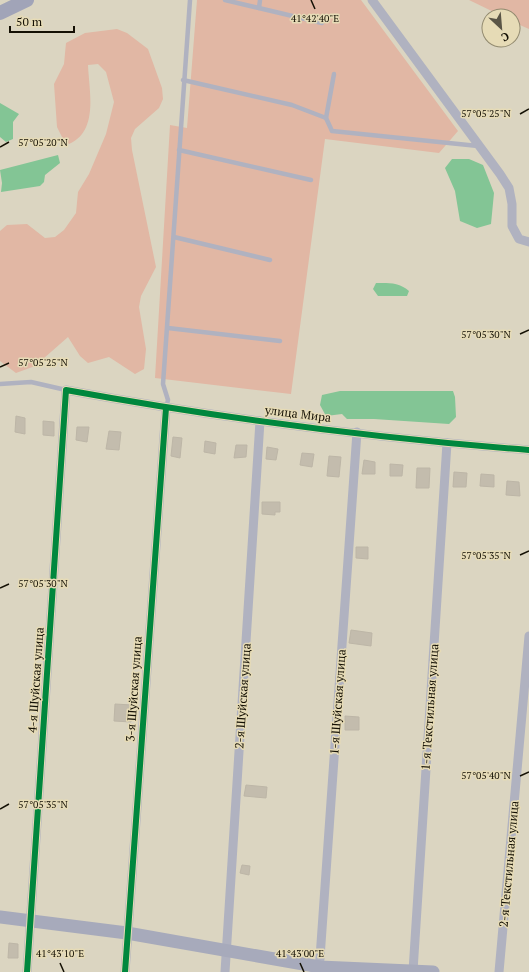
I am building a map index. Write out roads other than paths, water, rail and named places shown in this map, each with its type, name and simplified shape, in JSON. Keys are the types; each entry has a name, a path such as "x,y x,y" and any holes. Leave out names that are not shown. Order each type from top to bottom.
{"main road":[{"path":"0,13 27,0"}],"street":[{"path":"372,0 480,146 509,188 512,204 512,226 519,239 529,242"},
{"name":"улица Мира","path":"66,390 166,408 446,443 529,450"},
{"name":"4-я Шуйская улица","path":"27,972 66,390"},
{"name":"3-я Шуйская улица","path":"125,972 166,408"},
{"name":"2-я Шуйская улица","path":"225,972 260,420"},
{"name":"1-я Шуйская улица","path":"320,970 357,432"},
{"name":"1-я Текстильная улица","path":"413,971 446,443"},
{"name":"2-я Текстильная улица","path":"499,972 529,636"},
{"path":"0,917 127,934 227,950 320,970 433,972"}],"lane":[{"path":"166,408 168,400 163,384 174,237 183,80 190,0"},
{"path":"225,0 322,23"},
{"path":"259,8 260,0"},
{"path":"334,74 326,118 332,131 480,146"},
{"path":"183,80 292,105 326,118"},
{"path":"179,150 311,180"},
{"path":"174,237 270,260"},
{"path":"168,328 280,341"},
{"path":"0,384 31,382 66,390"}]}
